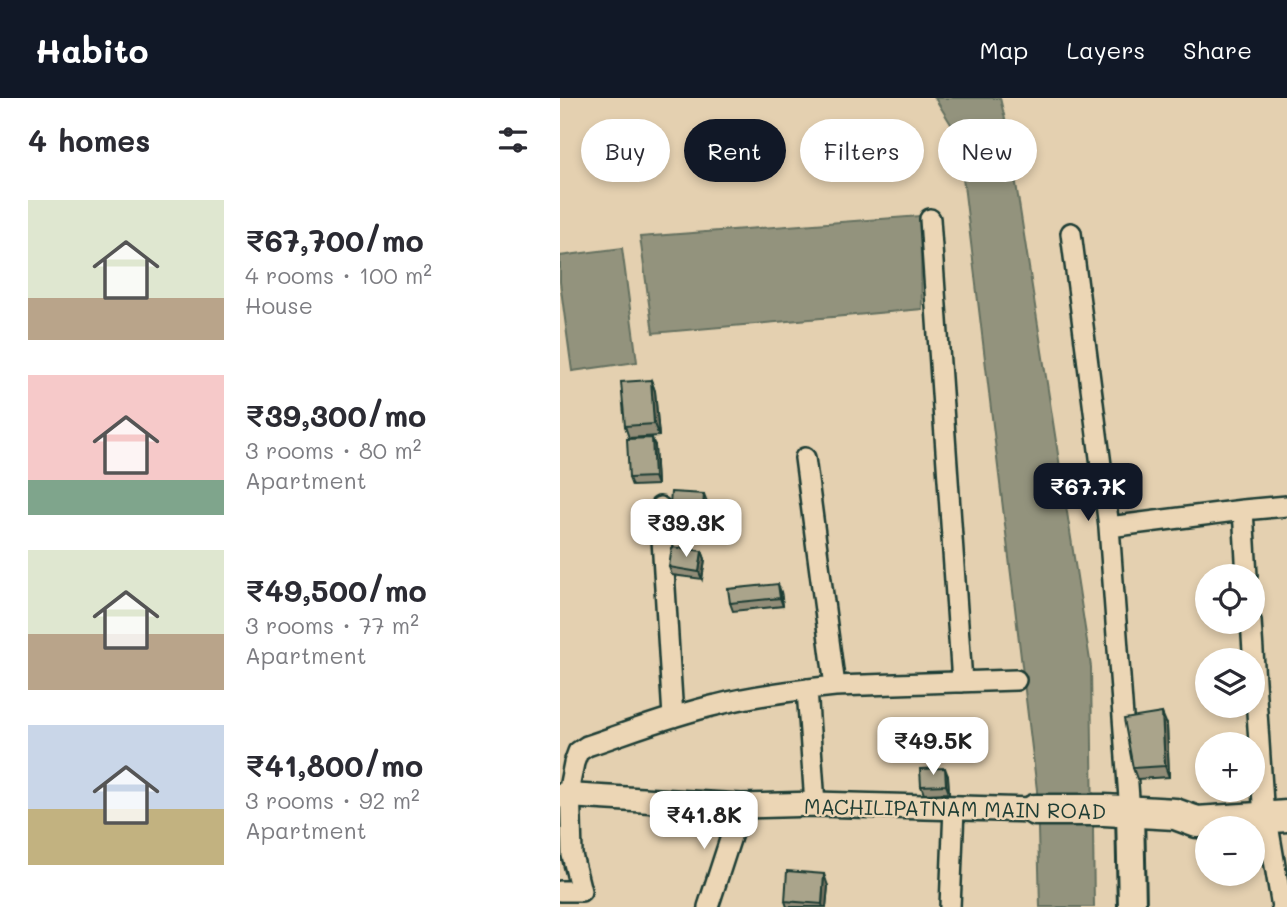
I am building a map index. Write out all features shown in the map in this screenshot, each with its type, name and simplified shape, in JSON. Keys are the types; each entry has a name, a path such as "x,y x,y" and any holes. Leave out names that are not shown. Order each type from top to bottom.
{"main road":[{"path":"1117,811 1175,814 1194,807 1276,810"},
{"name":"MACHILIPATNAM MAIN ROAD","path":"1035,810 1117,811 1132,907"}],"street":[{"path":"930,219 962,682"},
{"path":"1071,233 1109,527 1117,811"},
{"path":"806,458 835,686"},
{"path":"1109,527 1287,506"},
{"path":"660,507 673,717"},
{"path":"1243,510 1246,564"},
{"path":"1253,634 1276,810 1282,907"},
{"path":"583,899 572,855 568,791 574,763 569,756 587,746 718,704 807,689 1016,680"},
{"path":"807,689 815,804"},
{"name":"MACHILIPATNAM MAIN ROAD","path":"568,791 741,806 815,804 1035,810"},
{"path":"708,907 741,806"},
{"path":"950,907 954,808"},
{"path":"560,891 583,899"}],"shaded area":[{"path":"935,98 1000,98 1005,119 948,119"},
{"path":"963,182 1016,182 1091,667 1094,907 1040,907 1037,790"},
{"path":"920,216 922,309 653,333 640,237"},
{"path":"622,248 637,362 572,371 560,282 560,256"}],"building":[{"path":"651,380 654,424 625,426 621,382"},
{"path":"652,438 654,477 629,478 627,439"},
{"path":"671,492 704,494 702,521 669,518"},
{"path":"672,547 702,551 699,572 669,567"},
{"path":"778,584 780,598 730,603 728,589"},
{"path":"1162,713 1165,766 1133,768 1124,719"},
{"path":"945,768 946,785 921,786 920,769"},
{"path":"787,871 824,874 822,904 785,901"}]}
